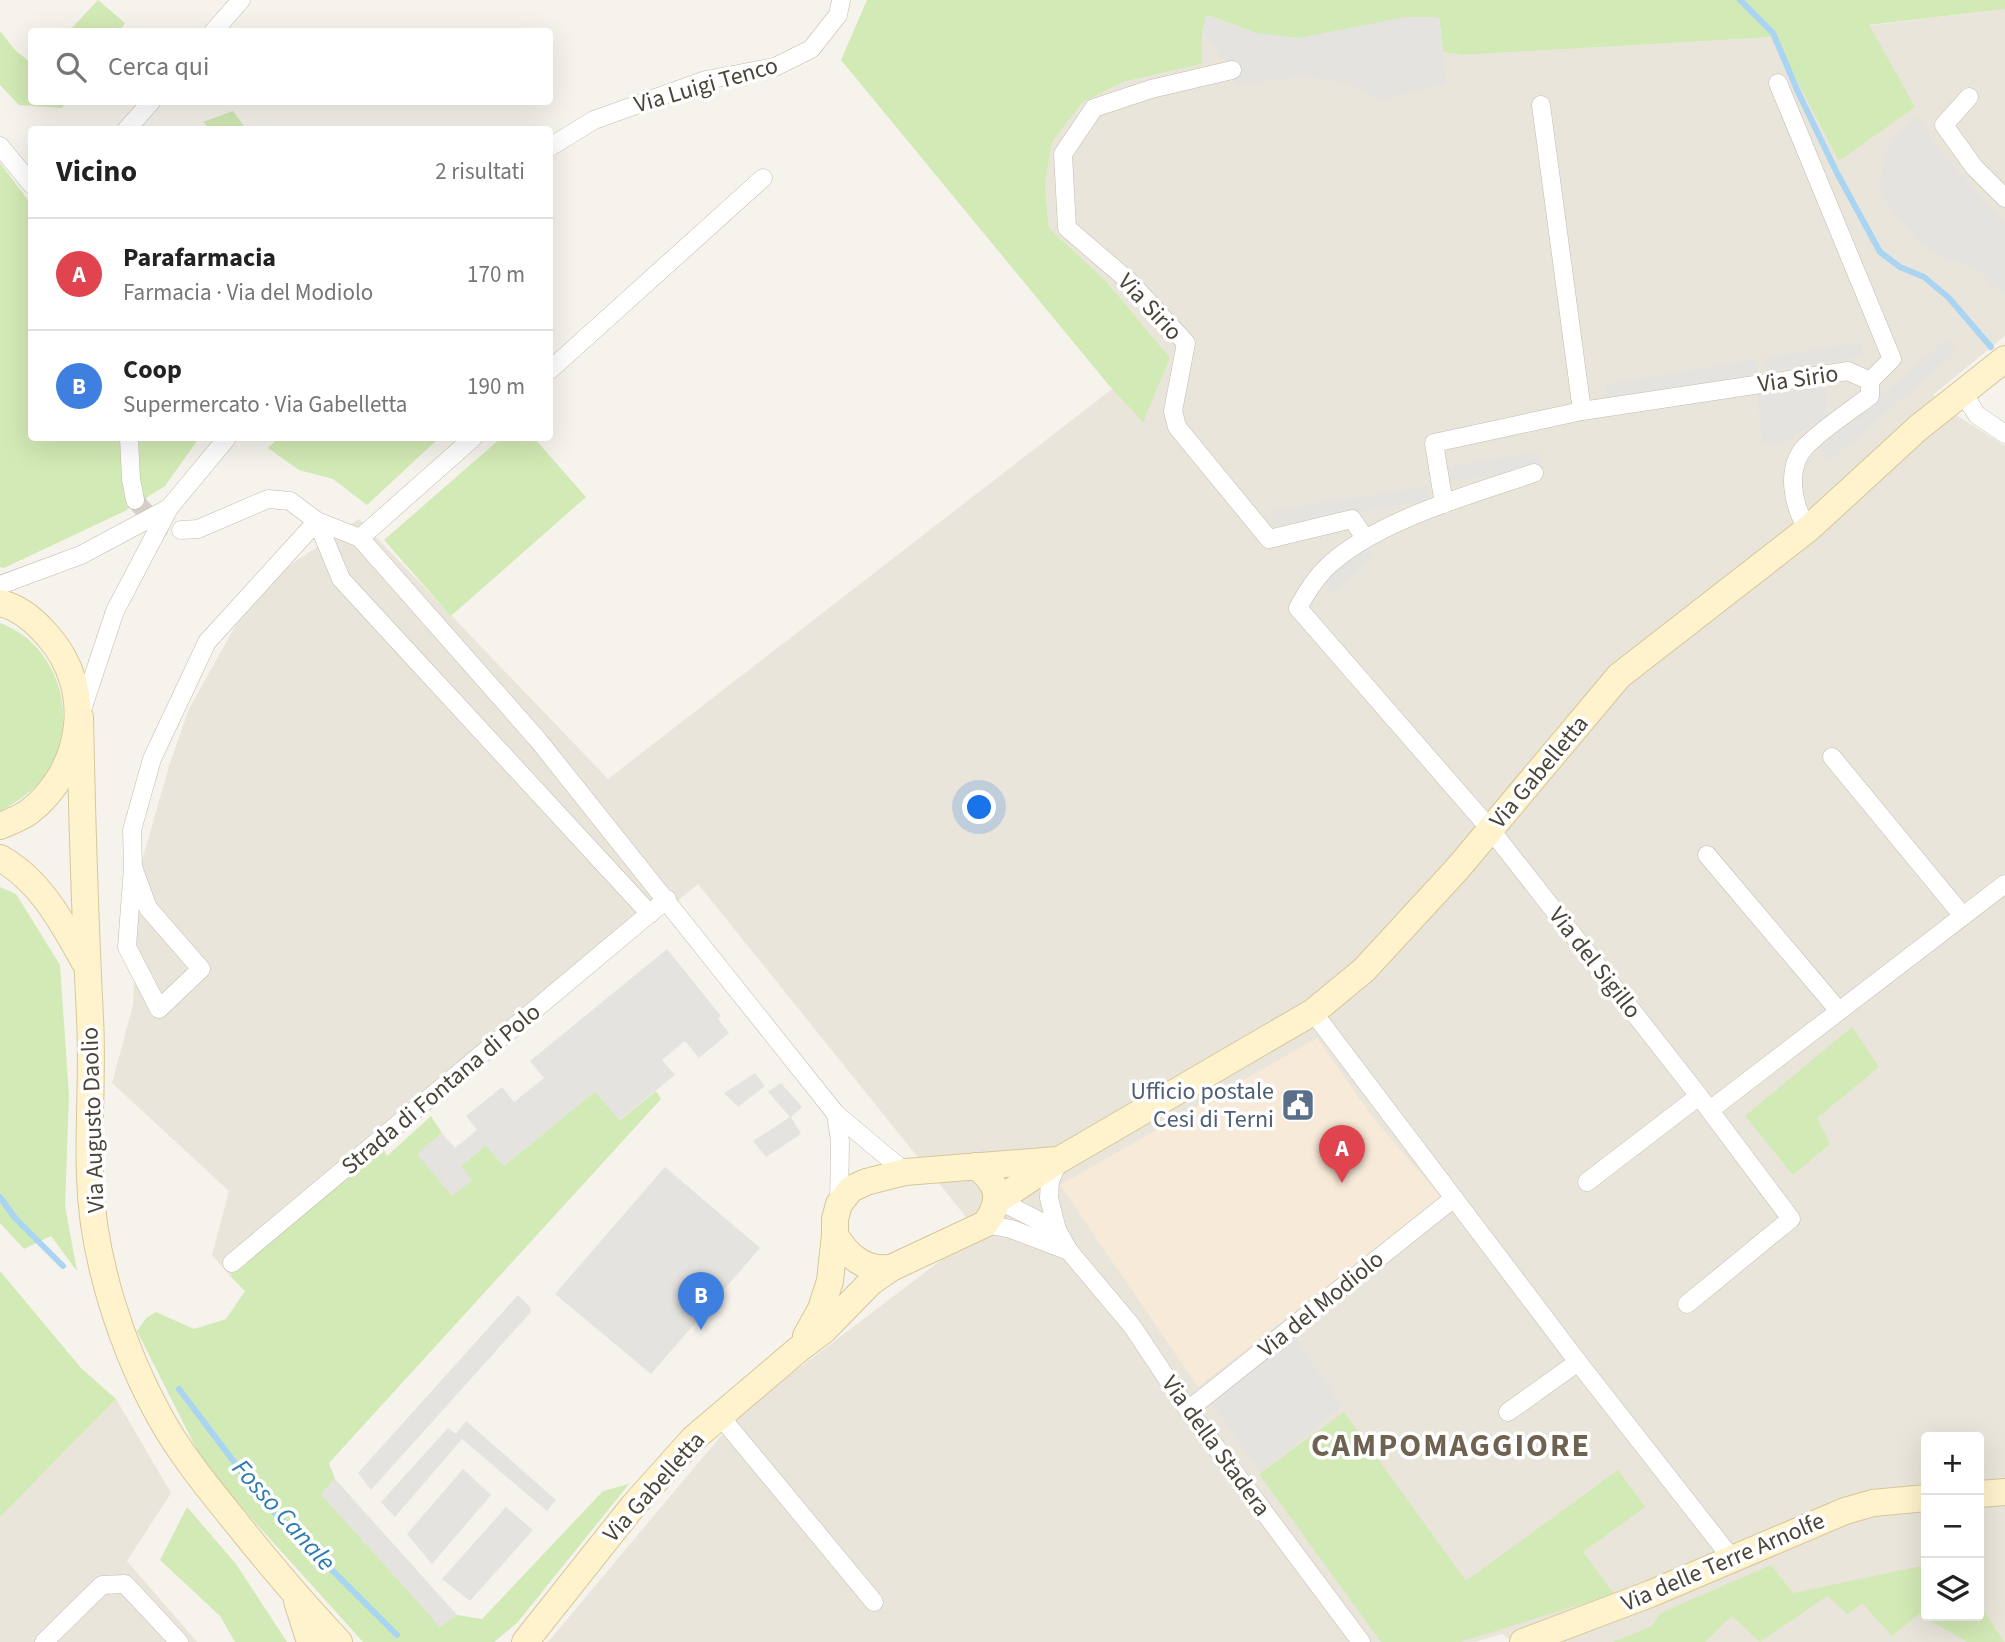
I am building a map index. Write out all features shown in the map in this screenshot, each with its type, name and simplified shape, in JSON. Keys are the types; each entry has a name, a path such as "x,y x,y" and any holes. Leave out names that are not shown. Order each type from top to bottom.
{"street":[{"path":"216,28 241,0"},
{"name":"Via Luigi Tenco","path":"553,145 593,120 706,80 775,67 788,61 811,49 838,15 841,0"},
{"name":"Via Sirio","path":"1232,70 1151,89 1094,108 1063,154 1067,228 1130,282 1186,343 1172,411 1177,427 1269,538 1352,519 1365,538"},
{"path":"1778,83 1892,359 1870,381"},
{"path":"1969,96 1944,125 1974,167 2005,198"},
{"path":"130,126 148,105"},
{"path":"1541,105 1582,411"},
{"path":"0,146 28,180"},
{"path":"553,367 763,178"},
{"name":"Via Gabelletta","path":"525,1642 633,1506 693,1439 800,1348 824,1331 871,1282 891,1268 985,1224 993,1214 998,1200 1059,1160 1312,1012 1364,971 1458,868 1619,676 1808,529 1900,444 2005,359"},
{"name":"Via Sirio","path":"1444,504 1434,443 1582,411 1848,371 1870,381 1870,396 1805,447 1799,455 1793,487 1800,517 1808,529"},
{"path":"1963,393 1977,415 2005,434"},
{"path":"128,441 135,500"},
{"path":"0,826 28,813 55,787 73,754 79,717 115,611 169,508 219,441"},
{"path":"359,538 470,441"},
{"path":"1490,830 1298,608 1309,587 1327,566 1365,538 1444,504 1534,473"},
{"path":"181,530 198,529 268,499 290,501 317,521 359,538 538,740 836,1114 905,1172"},
{"path":"0,585 81,555 169,508"},
{"path":"133,867 148,908 201,969 159,1009 127,947 133,867 132,830 152,759 207,642 317,521"},
{"path":"317,521 341,579 650,914"},
{"path":"0,603 36,622 60,649 75,681 79,717"},
{"name":"Via Augusto Daolio","path":"79,717 90,1021 89,1180 97,1240 110,1296 140,1374 160,1417 187,1462 296,1597 339,1642"},
{"path":"1832,757 1963,916"},
{"name":"Via del Sigillo","path":"1490,830 1704,1103 1791,1219 1687,1304"},
{"path":"1707,855 1839,1011"},
{"name":"Via Augusto Daolio","path":"0,858 16,867 54,908 86,964"},
{"path":"1587,1182 1839,1011 2005,884"},
{"name":"Strada di Fontana di Polo","path":"232,1264 667,899"},
{"path":"1312,1012 1578,1362 1733,1560"},
{"path":"836,1114 840,1142 839,1205"},
{"name":"Via Gabelletta","path":"800,1348 821,1309 830,1281 835,1219 839,1205 851,1189 866,1182 905,1172 1059,1160"},
{"name":"Via della Stadera","path":"1059,1160 1050,1181 1049,1198 1057,1230 1069,1251 1132,1326 1188,1410 1361,1642"},
{"path":"976,1166 987,1175 998,1200 1057,1230"},
{"name":"Via del Modiolo","path":"1188,1410 1454,1198"},
{"name":"Via della Stadera","path":"985,1224 1012,1229 1069,1251"},
{"path":"835,1235 846,1253 862,1264 881,1269 891,1268"},
{"path":"1508,1412 1578,1362"},
{"path":"720,1416 874,1602"},
{"path":"1984,1494 2005,1492"},
{"name":"Via delle Terre Arnolfe","path":"1523,1642 1733,1560 1845,1511 1873,1503 1921,1498"},
{"path":"44,1642 102,1584 125,1584 179,1642"},
{"name":"Via Augusto Daolio","path":"296,1597 310,1642"}],"shaded area":[{"path":"2005,9 2005,336 1933,395 1956,415 2005,446 2005,1642 1513,1642 1502,1634 1475,1642 548,1642 740,1413 978,1232 698,884 230,1276 212,1255 229,1191 112,1083 133,1005 139,871 169,766 189,709 257,587 359,519 608,779 1112,389 1143,421 1170,358 1106,281 1049,228 1045,185 1052,142 1082,103 1123,82 1202,64 1202,33 1343,30 1462,55 1775,37"},
{"path":"1207,15 1255,33 1299,38 1406,17 1439,17 1446,83 1380,100 1349,83 1304,76 1234,86 1232,70 1202,33"},
{"path":"1917,117 1946,158 2005,223 2005,294 1990,283 1981,271 1944,257 1919,242 1879,192 1883,162 1891,139"},
{"path":"1946,340 1956,352 1830,460 1820,448"},
{"path":"1861,342 1863,357 1767,372 1764,358"},
{"path":"1755,359 1758,374 1607,399 1605,384"},
{"path":"1824,384 1828,415 1786,441 1762,442 1757,394"},
{"path":"1538,452 1541,467 1450,482 1447,467"},
{"path":"1427,486 1430,500 1273,526 1271,511"},
{"path":"1363,546 1373,557 1333,594 1322,583"},
{"path":"667,949 721,1016 718,1019 729,1033 699,1058 685,1041 662,1060 675,1075 619,1120 595,1091 504,1166 486,1145 461,1166 472,1180 452,1196 417,1154 442,1133 455,1148 477,1130 466,1116 502,1087 514,1102 544,1078 530,1061"},
{"path":"1317,1038 1374,1119 1441,1197 1198,1387 1060,1185"},
{"path":"755,1073 765,1086 738,1107 724,1093"},
{"path":"781,1083 802,1107 791,1117 801,1134 766,1157 753,1141 790,1117 768,1092"},
{"path":"665,1167 760,1248 651,1374 555,1294"},
{"path":"518,1295 530,1307 531,1312 371,1490 358,1473"},
{"path":"1294,1337 1342,1406 1261,1472 1210,1402"},
{"path":"116,1399 171,1493 127,1561 197,1642 0,1642 0,1517"},
{"path":"466,1421 556,1500 547,1511 462,1439 395,1517 381,1502 448,1428 456,1434"},
{"path":"463,1469 491,1495 432,1564 407,1534"},
{"path":"335,1479 457,1615 440,1627 321,1494"},
{"path":"506,1507 533,1530 470,1601 442,1579"}],"green space":[{"path":"98,0 125,23 122,28 72,28"},
{"path":"867,0 2005,0 2005,9 1869,25 1915,107 1839,161 1774,37 1462,55 1443,52 1439,18 1299,38 1255,33 1207,15 1202,33 1202,64 1123,82 1082,103 1052,142 1045,185 1049,228 1106,281 1170,358 1143,422 1112,389 841,60"},
{"path":"0,31 15,50 28,61 28,105 64,105 62,108 19,105 0,85"},
{"path":"233,111 244,126 207,126 203,122"},
{"path":"0,163 28,200 28,441 197,441 165,486 125,511 4,568 0,567"},
{"path":"275,441 436,441 367,505 333,479 299,470 268,448"},
{"path":"498,441 537,441 586,497 451,616 384,540"},
{"path":"0,623 20,633 36,647 49,664 62,703 63,725 51,766 41,780 15,803 0,811"},
{"path":"0,887 16,894 60,965 69,1095 65,1206 77,1271 51,1236 24,1249 0,1223"},
{"path":"1852,1027 1879,1067 1817,1118 1830,1144 1793,1175 1745,1116"},
{"path":"595,1091 620,1120 656,1091 661,1099 329,1463 335,1479 321,1494 440,1626 457,1615 482,1619 603,1491 629,1484 517,1623 494,1642 363,1642 235,1500 198,1452 137,1331 146,1318 156,1312 194,1329 226,1319 245,1291 230,1276 383,1148 387,1156 431,1116 442,1133 418,1154 461,1166 486,1145 504,1166"},
{"path":"0,1271 81,1368 116,1399 0,1517"},
{"path":"1344,1412 1466,1581 1618,1470 1645,1507 1583,1552 1614,1594 1460,1642 1381,1642 1259,1474"},
{"path":"187,1507 236,1564 287,1642 235,1642 220,1616 160,1560"},
{"path":"1771,1565 1793,1593 1921,1566 1921,1615 1919,1614 1892,1636 1862,1603 1848,1614 1827,1596 1760,1642 1732,1616 1705,1642 1613,1642 1652,1626 1661,1613"},
{"path":"1984,1611 2004,1642 1967,1642 1931,1621 1984,1621"}],"waterway":[{"path":"1740,0 1773,33 1837,173 1880,252 1900,267 1924,277 1949,298 1991,347"},
{"name":"Fosso Canale","path":"0,1197 15,1218 63,1266"},
{"name":"Fosso Canale","path":"179,1389 265,1503 397,1635"}],"tunnel":[{"path":"135,500 154,522 181,530"}],"place":[{"name":"Ufficio postale Cesi di Terni","path":"1298,1105"},
{"name":"Parafarmacia","path":"1342,1183"},
{"name":"Coop","path":"701,1330"}],"district":[{"name":"CAMPOMAGGIORE","path":"1451,1446"}]}
